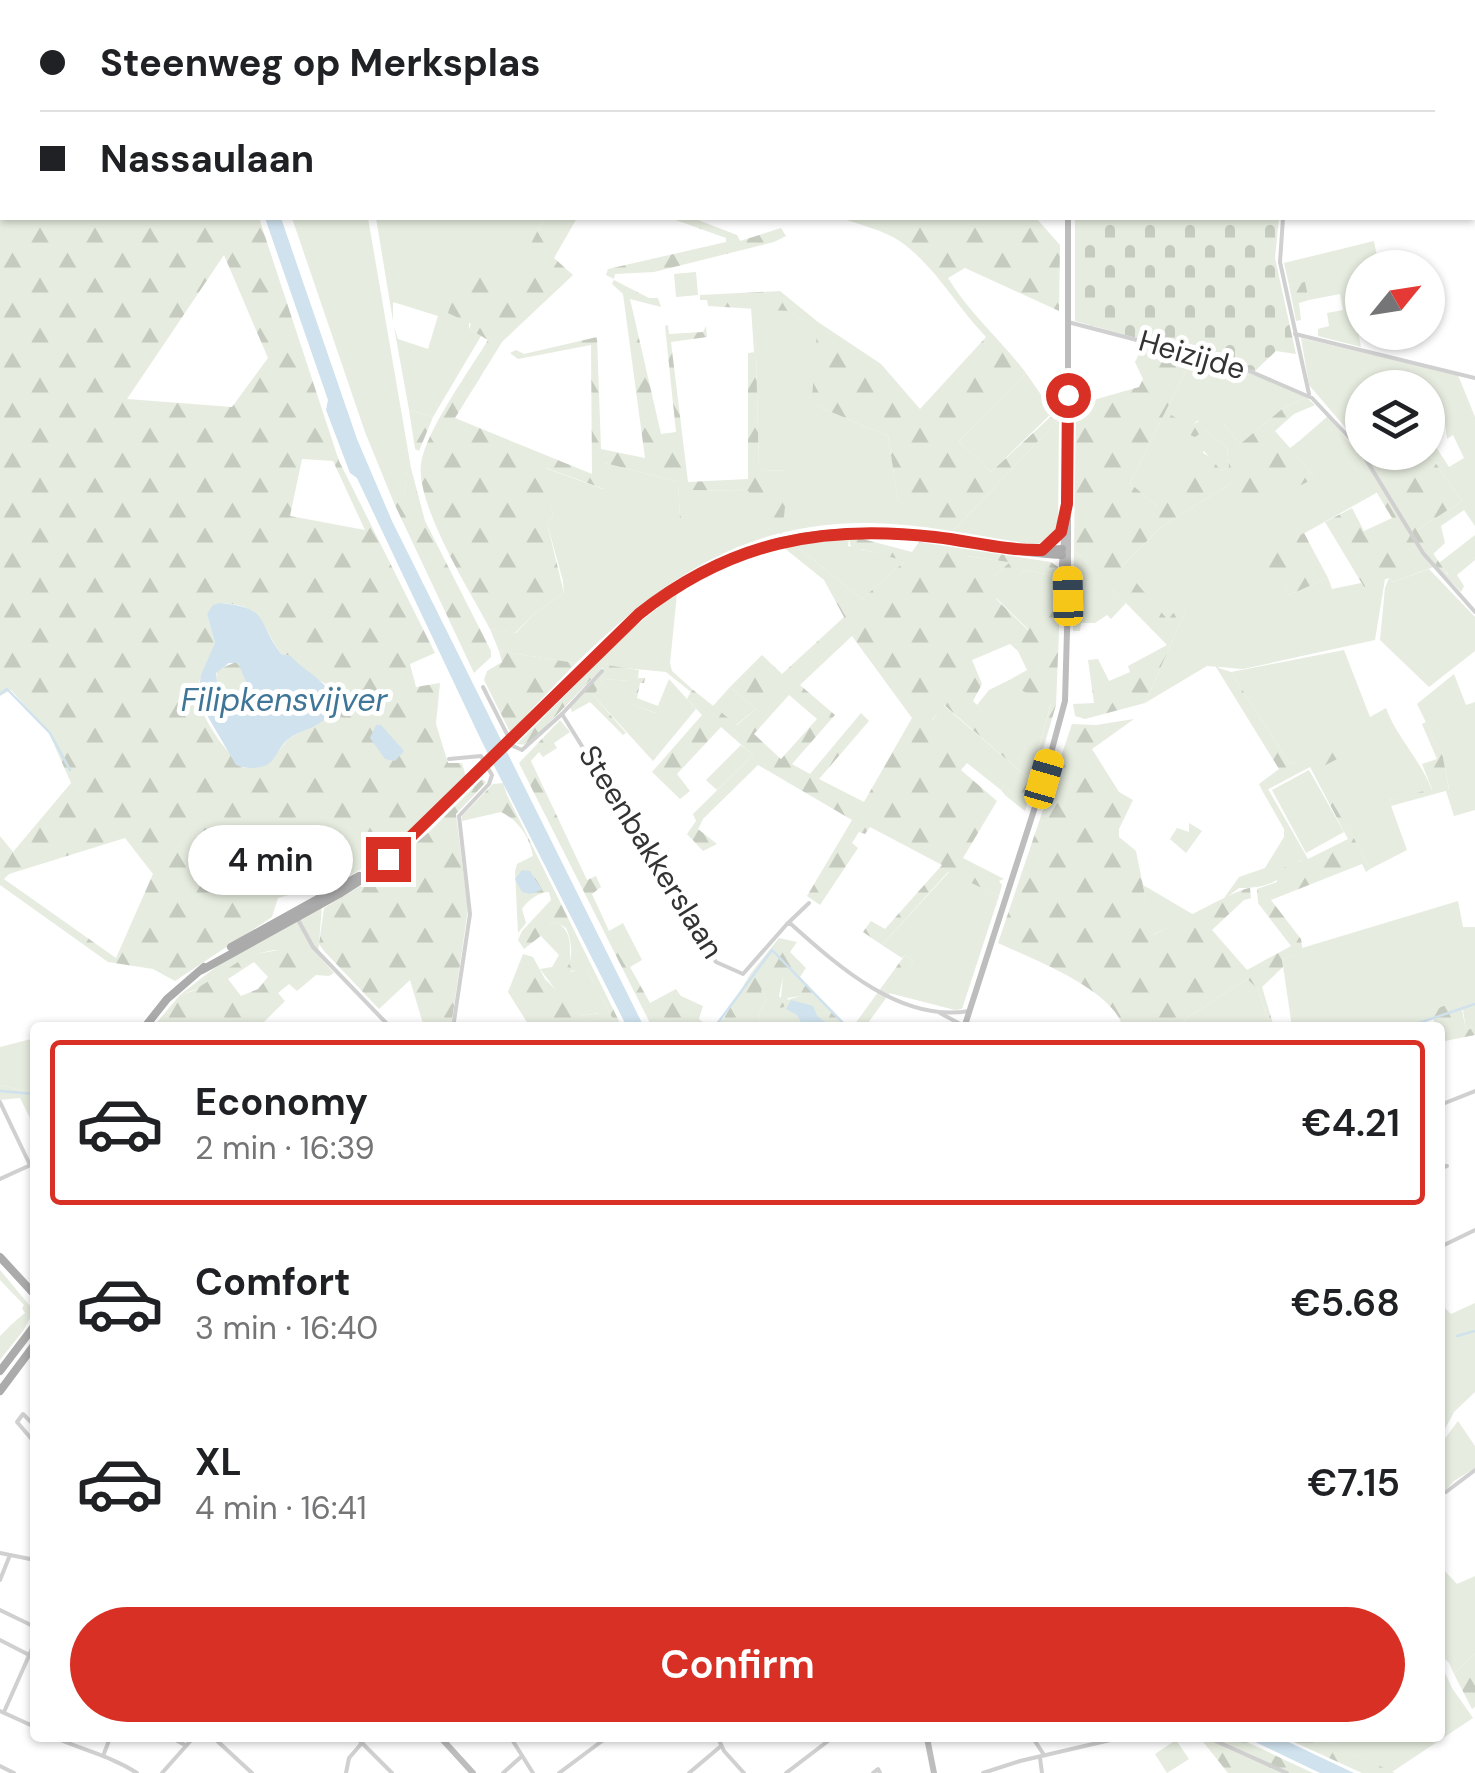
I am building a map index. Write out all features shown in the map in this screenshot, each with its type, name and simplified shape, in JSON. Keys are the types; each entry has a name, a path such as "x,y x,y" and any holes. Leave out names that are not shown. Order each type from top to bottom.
{"main road":[{"path":"149,1022 167,999 237,944 352,886 388,859 615,636 659,598 706,570 749,551 808,536 856,532 924,536 1061,555"},
{"path":"1030,551 1061,555"},
{"path":"0,1257 30,1288"},
{"path":"0,1371 30,1332"},
{"path":"2,1388 30,1351"},
{"path":"2,1388 19,1360 14,1356"}],"street":[{"path":"966,1022 1062,716 1066,690 1067,603 1061,555 1067,508 1068,220"},
{"name":"Heizijde","path":"1283,220 1280,262 1304,378 1312,398 1358,448 1423,553 1475,612"},
{"name":"Heizijde","path":"1068,322 1240,367 1312,398"},
{"path":"1295,334 1475,378"},
{"path":"1042,550 1061,532 1067,508"},
{"path":"1061,555 1067,603"},
{"path":"483,687 517,749 528,748 602,671"},
{"name":"Steenbakkerslaan","path":"562,714 710,957 734,973 743,974 810,903"},
{"path":"449,759 481,756 492,775 459,816 470,914 454,1022"},
{"path":"295,914 313,946 385,1022"},
{"path":"788,924 866,985 955,1022"},
{"path":"936,1011 969,1011"},
{"path":"1445,1104 1475,1091"},
{"path":"0,1102 30,1160"},
{"path":"0,1179 30,1165"},
{"path":"1445,1244 1475,1230"},
{"path":"30,1421 23,1414 16,1422 30,1437"},
{"path":"1446,1492 1475,1470"},
{"path":"0,1553 30,1559"},
{"path":"0,1580 10,1555"},
{"path":"0,1610 30,1625"},
{"path":"0,1640 28,1654"},
{"path":"30,1650 2,1712 30,1725"},
{"path":"65,1742 116,1760 137,1773"},
{"path":"103,1758 108,1742"},
{"path":"179,1742 186,1746"},
{"path":"162,1773 190,1742"},
{"path":"218,1742 252,1773"},
{"path":"444,1742 473,1773"},
{"path":"513,1742 533,1773"},
{"path":"558,1773 601,1742"},
{"path":"720,1742 744,1773"},
{"path":"786,1773 827,1742"},
{"path":"928,1742 934,1773"},
{"path":"1037,1742 1042,1773"},
{"path":"983,1773 1102,1742"},
{"path":"1218,1742 1287,1773"},
{"path":"346,1773 348,1758 362,1743 392,1773"},
{"path":"689,1773 721,1746"},
{"path":"503,1773 522,1756"},
{"path":"0,1766 14,1773"}],"green space":[{"path":"0,220 260,220 339,461 435,653 410,664 416,687 440,683 436,724 448,763 462,763 466,777 374,862 316,895 310,889 278,898 272,917 175,981 153,969 108,962 0,885 0,836 13,852 71,783 49,733 11,690 0,696","holes":["224,255 268,358 232,407 127,399","302,459 333,461 365,530 290,516","220,603 253,612 281,654 291,656 301,670 326,684 333,700 325,719 288,739 268,764 244,768 220,742 201,708 198,687 215,643 207,614","125,838 153,874 116,958 4,879 9,874"]},
{"path":"293,220 368,220 411,468 407,469 404,498 394,503 365,432"},
{"path":"376,220 543,220 515,276 467,257 469,329 481,336 433,417 409,410 394,327 398,339 428,349 438,316 393,302 393,321"},
{"path":"543,220 576,220 554,258 573,275 502,342 455,418 592,474 591,345 518,359 510,353 516,350 524,354 597,337 601,449 645,458 623,294 612,284 614,280 649,298 658,298 661,307 630,299 661,434 676,432 665,326 668,325 669,334 703,332 706,326 707,337 671,342 688,482 748,479 748,353 756,352 759,470 789,471 782,534 747,524 749,491 691,490 690,518 680,520 678,482 605,463 604,489 546,468 553,517 547,523 564,593 515,633 490,629 435,525 422,482 421,464 439,419 488,340 469,329 471,324 448,313 466,256 515,275"},
{"path":"676,220 698,220 737,235 740,241 781,228 786,236 654,272 615,274 614,279 606,275 608,269 726,242 726,238"},
{"path":"847,220 1038,220 1060,245 1059,311 965,268 948,278 1026,373 959,441 991,472 1059,409 1059,419 954,530 940,527 898,501 888,436 817,406 812,398 817,331 787,311 708,306 707,300 700,300 700,295 780,291 881,364 920,409 986,337 913,252 887,234"},
{"path":"1075,220 1279,220 1275,258 1296,354 1276,351 1255,371 1075,321"},
{"path":"1374,241 1376,250 1345,250 1345,343 1318,336 1318,329 1329,326 1327,313 1343,310 1340,294 1309,300 1305,283 1289,285 1284,263"},
{"path":"696,272 698,295 676,297 674,274"},
{"path":"1305,282 1309,300 1299,303 1301,320 1296,321 1289,285"},
{"path":"751,307 787,311 818,331 817,406 888,436 898,501 955,529 1059,419 1058,528 1037,545 892,524 826,525 784,532 745,544 674,581 576,663 499,651 490,629 516,633 535,613 564,593 547,523 553,517 545,468 603,489 605,463 678,482 680,519 690,518 690,490 749,491 788,471 759,470"},
{"path":"1301,338 1437,370 1345,370 1345,427 1309,385"},
{"path":"1144,343 1193,356 1130,483 1157,506 1194,447 1211,458 1221,471 1229,467 1227,448 1205,430 1195,437 1185,433 1183,438 1164,429 1171,415 1190,426 1207,417 1224,424 1240,444 1282,409 1306,397 1315,405 1294,414 1275,431 1290,448 1298,442 1302,446 1296,454 1315,478 1245,513 1230,484 1161,527 1122,566 1168,620 1178,607 1186,610 1145,703 1085,719 1075,716 1073,704 1094,703 1088,660 1098,659 1109,681 1130,672 1128,666 1167,645 1074,550 1076,405 1139,387 1143,379 1135,362"},
{"path":"1193,356 1240,369 1306,397 1282,409 1240,444 1224,424 1197,421 1185,432 1205,430 1227,448 1229,467 1221,471 1204,451 1157,506 1130,483"},
{"path":"1445,372 1458,375 1475,417 1475,526 1464,510 1441,526 1445,543 1432,555 1417,530 1462,501 1440,470 1445,470 1445,461 1449,467 1464,458 1453,435 1447,439"},
{"path":"1026,373 1053,412 991,472 959,441"},
{"path":"409,410 433,417 419,451 415,449"},
{"path":"1328,416 1326,424 1345,446 1345,470 1364,470 1378,492 1253,562 1279,572 1289,595 1328,578 1332,589 1361,583 1364,587 1385,579 1375,640 1243,669 1207,666 1145,703 1186,610 1168,620 1121,567 1161,527 1230,484 1315,478 1295,453 1301,446 1298,442"},
{"path":"1330,419 1345,437 1345,446 1325,423"},
{"path":"407,468 411,468 425,521 491,651 491,657 474,673 394,503 404,497"},
{"path":"1363,470 1440,470 1462,501 1417,530 1448,575 1475,557 1457,575 1464,586 1461,592 1436,566 1393,582 1389,578 1364,587 1325,522 1352,508 1364,531 1392,518"},
{"path":"1304,533 1328,578 1289,595 1279,573 1262,581 1253,561"},
{"path":"1475,535 1475,557 1449,575 1439,563"},
{"path":"859,538 912,552 919,542 1051,562 1058,567 1056,705 1025,811 1006,796 1009,791 1019,797 1028,778 944,705 932,720 1004,786 1001,790 967,763 961,770 997,801 963,858 1004,879 999,881 999,896 948,872 882,945 863,932 871,921 885,929 942,865 870,827 865,834 859,832 852,843 858,848 820,905 807,896 852,820 758,765 703,819 698,829 717,844 703,851 687,834 696,821 693,814 753,755 721,727 677,774 690,791 680,799 652,772 702,715 687,699 692,689 737,725 756,709 730,687 762,655 782,674 844,617 824,580 783,547 795,545 862,599 905,561 862,549 852,551 849,539","holes":["967,556 1009,563 993,577 975,577","1024,570 1053,575 1053,589 1028,630 996,599","852,636 912,718 864,802 819,779 869,721 861,713 810,774 792,764 835,715 800,685","1010,644 1018,651 1027,670 1011,679 1016,688 1051,704 1038,750 1030,755 973,701 982,684 972,660","789,695 817,719 781,759 754,734"]},
{"path":"849,539 848,546 906,560 862,599 795,545"},
{"path":"1074,550 1126,603 1111,619 1107,615 1095,623 1081,623 1080,631 1073,631"},
{"path":"966,556 1010,562 993,577 975,577"},
{"path":"1429,569 1475,617 1475,651 1429,687 1380,640 1389,578 1393,582"},
{"path":"1024,570 1053,575 1054,589 1029,630 996,598"},
{"path":"677,594 670,663 672,671 691,692 666,672 605,666 659,606"},
{"path":"660,606 606,665 639,670 638,678 645,678 637,698 658,706 656,713 625,702 629,681 603,679 594,696 626,733 623,735 590,702 572,712 570,707 602,673 603,667 528,745 517,744 627,633"},
{"path":"1344,650 1370,717 1386,708 1432,790 1389,800 1407,850 1370,869 1317,768 1337,745 1290,764 1231,672"},
{"path":"499,651 576,663 510,732 484,680 487,671 502,662"},
{"path":"236,662 249,689 247,698 233,700 216,681 217,670"},
{"path":"1216,667 1231,672 1290,764 1337,744 1343,756 1318,769 1370,869 1366,872 1362,864 1271,900 1301,939 1303,953 1282,959 1283,967 1262,987 1272,1022 1268,1022 1258,989 1247,979 1183,1022 1120,1022 1104,1000 1088,988 998,943 1072,724 1134,719 1092,749 1119,792 1133,800 1119,837 1136,851 1153,935 1250,888 1251,898 1212,930 1247,970 1291,946 1258,903 1257,889 1277,882 1275,871 1301,861 1294,846 1299,843 1308,859 1348,839 1310,767 1263,792 1259,784 1279,769"},
{"path":"1454,674 1466,705 1475,702 1475,810 1454,816 1446,791 1449,789 1443,757 1417,704"},
{"path":"603,679 630,681 626,702 655,713 669,679 696,709 653,761 594,696"},
{"path":"1011,679 1017,688 1051,703 1038,750 1030,756 977,705 989,690"},
{"path":"730,687 756,709 736,725 713,706"},
{"path":"943,705 1028,778 1019,798 1009,791 1006,796 1001,790 1004,786 932,721"},
{"path":"560,720 570,732 554,743 557,748 543,757 539,752 531,761 587,880 596,876 601,887 592,894 609,931 623,923 642,960 630,967 650,1003 676,989 681,996 703,1006 699,1019 703,1022 649,1022 519,763"},
{"path":"1426,722 1443,757 1449,790 1391,806 1389,800 1432,789 1422,764 1437,759 1422,724"},
{"path":"741,745 753,755 717,790 706,780"},
{"path":"1309,770 1344,832 1306,853 1272,790"},
{"path":"482,779 486,782 456,814 468,909 452,1022 423,1022 410,980 379,1009 319,944 324,908 383,872"},
{"path":"503,783 620,1022 614,1022 587,970 565,971 571,950 566,928 556,922 550,924 524,949 518,940 551,900 549,892 545,892 527,903 522,909 526,923 518,933 515,871 517,864 533,856 529,842 518,824 501,812 462,821 462,816 493,784"},
{"path":"1268,789 1299,843 1295,846 1301,860 1273,882 1239,888 1222,901 1239,877 1265,868 1284,837 1284,829 1263,792"},
{"path":"1189,823 1202,831 1186,853 1170,839 1177,828 1189,832"},
{"path":"949,872 999,896 962,1009 955,1010 889,993 913,961 882,945"},
{"path":"1143,885 1194,915 1152,935"},
{"path":"1458,901 1463,927 1475,927 1475,1028 1466,1031 1463,1010 1410,1022 1291,1022 1282,959 1302,953 1302,948"},
{"path":"322,906 318,955 292,950 257,954 180,995 217,966"},
{"path":"556,922 567,932 571,972 587,970 614,1022 582,1022 599,1019 598,1013 580,1016 565,989 555,989 540,969 552,967 559,955 541,936"},
{"path":"779,938 797,942 790,952 806,968 800,977 842,1022 828,1021 800,996 788,998 780,1008 783,976 775,969 761,991 767,1000 758,1015 760,1022 719,1022"},
{"path":"291,948 318,955 334,973 316,975 297,991 289,984 278,993 285,1001 264,1022 157,1022 180,995 193,991 249,955","holes":["254,962 268,977 258,989 241,996 228,979"]},
{"path":"523,954 533,957 555,989 565,988 580,1016 599,1013 600,1019 527,1022 508,992"},
{"path":"905,955 913,961 869,1022 856,1022"},
{"path":"775,968 783,976 779,996 784,1001 800,996 830,1022 760,1022 758,1015 767,1000 761,991"},
{"path":"1247,979 1258,989 1268,1022 1183,1022"},
{"path":"1460,1000 1466,1030 1475,1028 1475,1035 1445,1041 1445,1022 1434,1022 1433,1018 1401,1022"},
{"path":"30,1039 30,1090 0,1085 0,1047"},
{"path":"0,1085 30,1090 30,1118 20,1098 0,1100"},
{"path":"0,1270 30,1306 30,1318 23,1331 13,1323 25,1313 24,1305 0,1280"},
{"path":"1475,1303 1475,1392 1454,1412 1445,1429 1445,1308 1451,1314"},
{"path":"13,1323 23,1331 0,1360 0,1336"},
{"path":"1458,1421 1475,1446 1475,1468 1445,1491 1445,1438"},
{"path":"1445,1571 1457,1584 1475,1576 1475,1653 1454,1674 1445,1659"},
{"path":"1475,1653 1475,1707 1472,1709 1454,1674"},
{"path":"1445,1673 1452,1688 1473,1718 1445,1737"},
{"path":"1177,1742 1189,1759 1167,1773 1155,1754"},
{"path":"1203,1742 1247,1742 1313,1773 1228,1773"},
{"path":"1294,1742 1329,1742 1395,1773 1362,1773"},
{"path":"1328,1742 1437,1742 1392,1772"}],"water":[{"path":"266,220 282,220 357,439 392,521 642,1022 624,1022 482,742 357,478 350,473 326,410 328,400"},
{"name":"Filipkensvijver","path":"213,605 236,605 255,613 281,654 291,656 331,694 332,709 328,716 287,740 267,765 236,765 197,698 201,675 215,643 207,614","holes":["229,663 238,663 250,691 244,700 233,700 227,689 217,684 216,673"]},
{"path":"376,725 381,725 404,751 395,761 385,759 370,738"},
{"path":"522,870 530,871 542,890 522,892 515,879"},
{"path":"791,1000 813,1006 825,1022 801,1022 786,1009"},
{"path":"1255,1742 1288,1742 1354,1773 1320,1773"}],"waterway":[{"path":"0,694 7,689 50,733 70,770"},
{"path":"718,1022 772,950 842,1022"},
{"path":"1422,1022 1475,1004"},
{"path":"0,1091 30,1094"},
{"path":"1457,1336 1475,1331"}],"route":[{"path":"388,859 639,614 671,590 720,563 778,542 840,532 895,533 1042,550 1061,532 1067,504 1068,395"}]}
